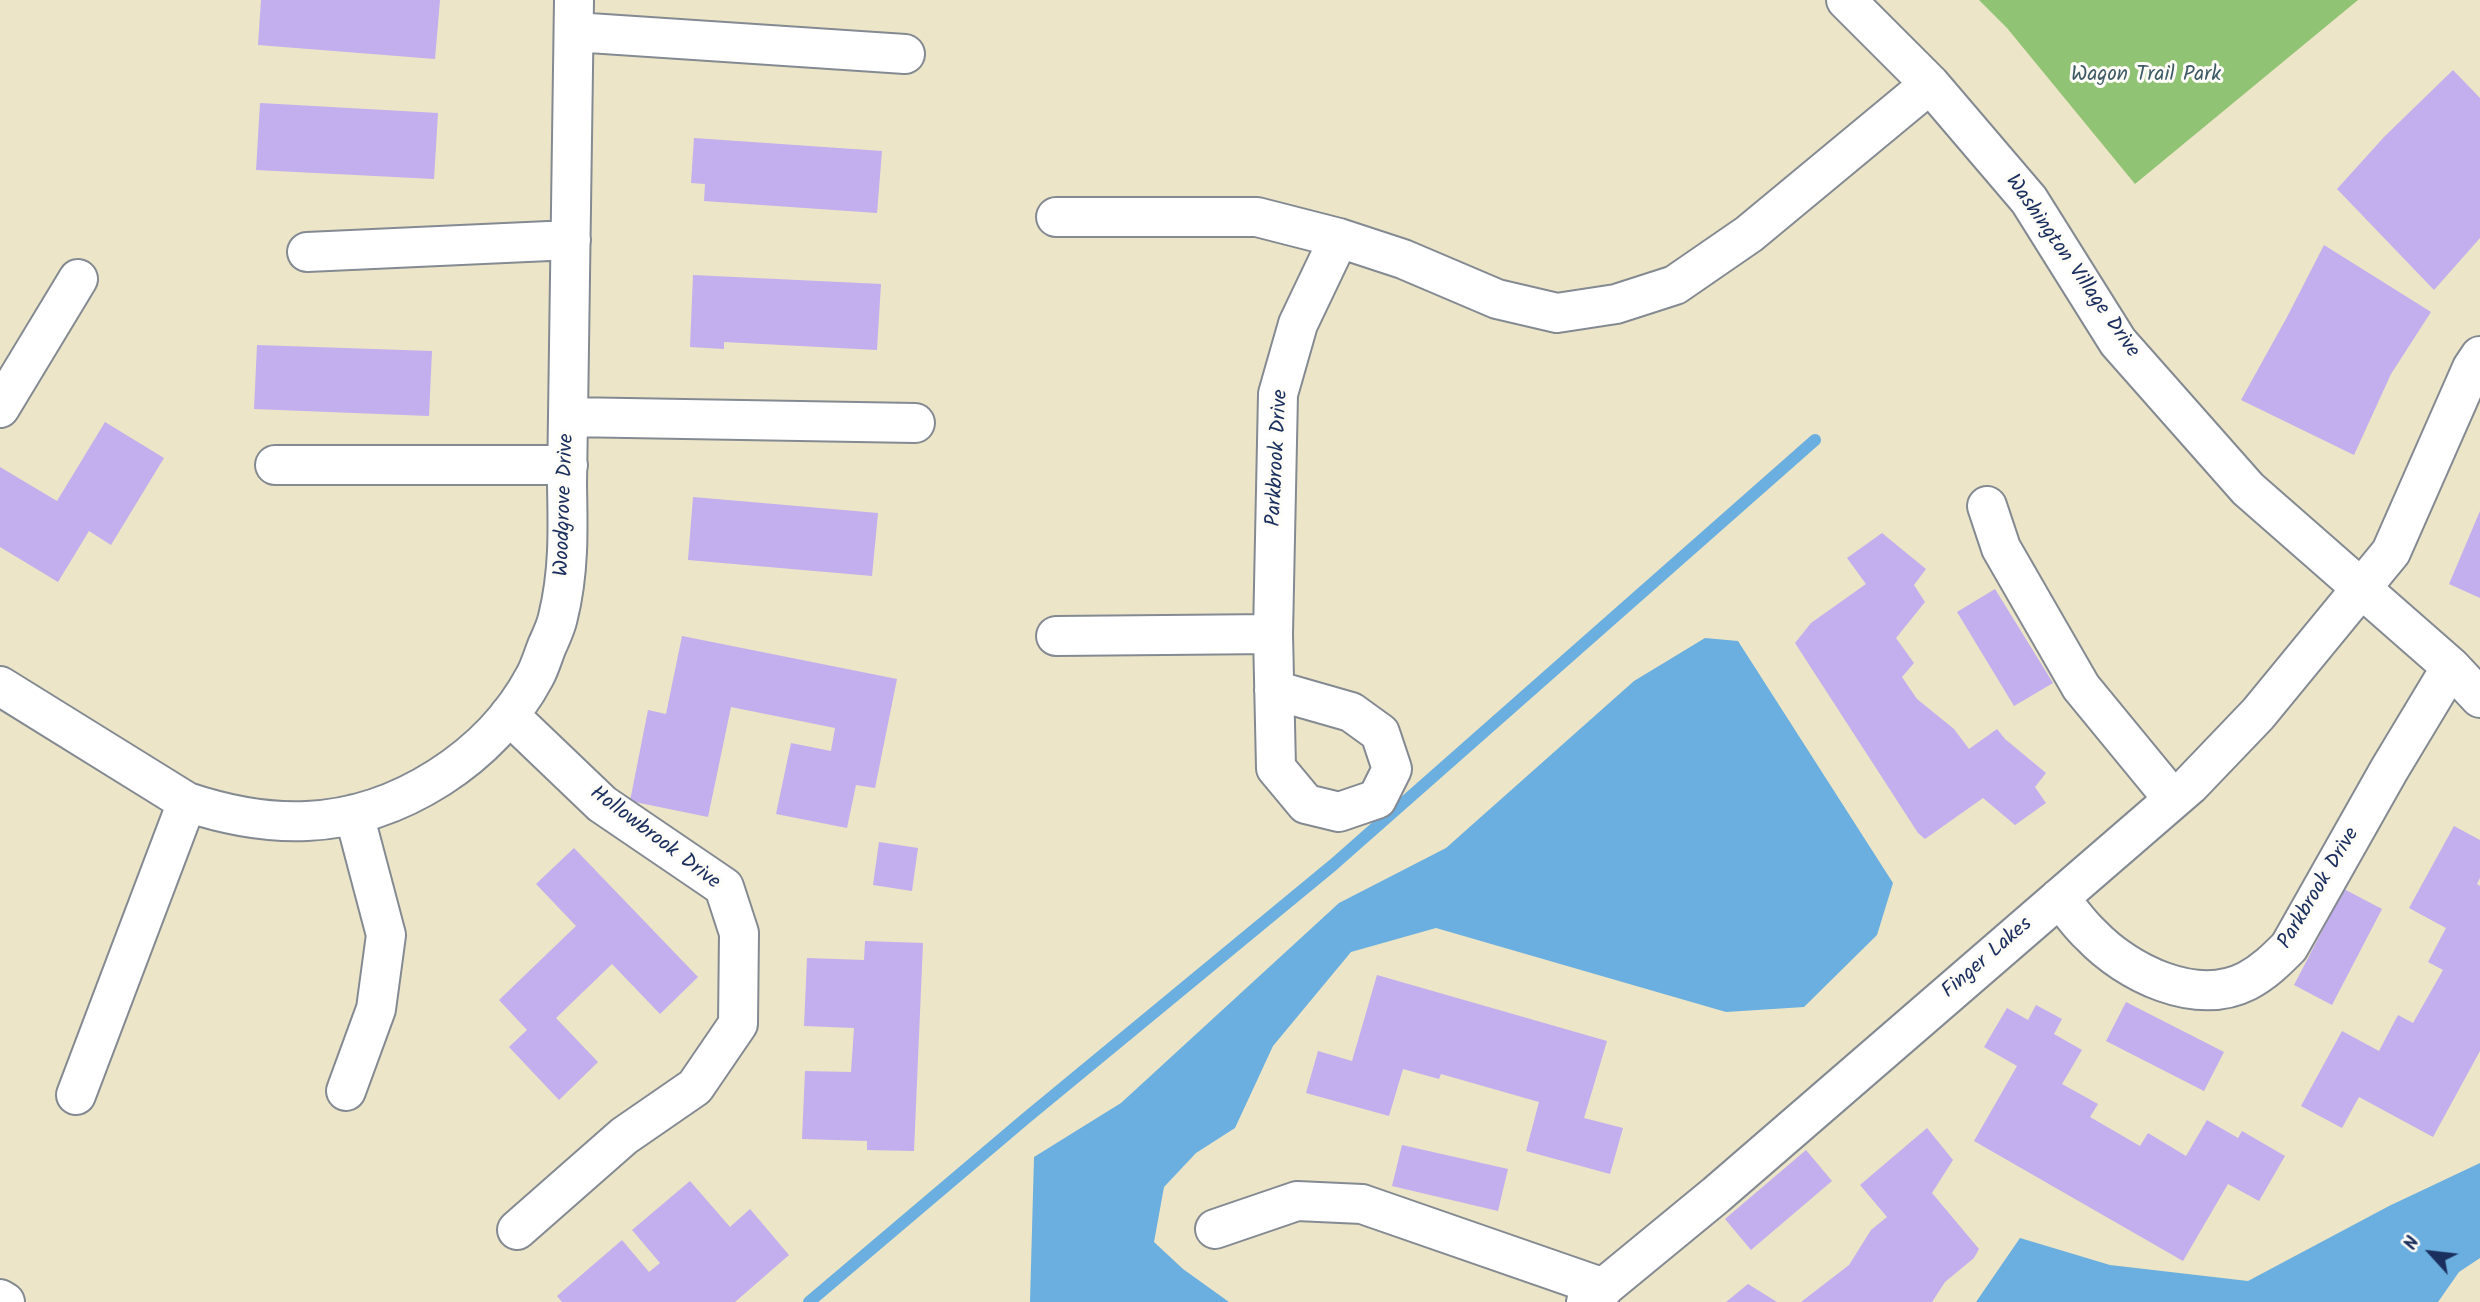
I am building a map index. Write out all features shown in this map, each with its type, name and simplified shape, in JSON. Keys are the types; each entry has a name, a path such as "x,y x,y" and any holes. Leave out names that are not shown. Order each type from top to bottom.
{"street":[{"name":"Washington Village Drive","path":"1846,0 1930,84 2029,200 2119,342 2248,489 2451,667 2480,698"},
{"path":"574,16 905,54"},
{"name":"Woodgrove Drive","path":"0,686 187,802 216,812 262,820 309,821 354,814 398,799 440,777 477,749 509,715 535,676 558,618 568,558 574,16"},
{"path":"1056,217 1257,217 1339,238 1404,259 1497,299 1557,313 1616,304 1675,285 1748,233 1930,84"},
{"name":"Parkbrook Drive","path":"1274,690 1278,394 1297,324 1339,238"},
{"path":"307,252 571,240"},
{"path":"0,408 78,279"},
{"name":"Finger Lakes","path":"1595,1295 1716,1195 2173,799 2258,715 2391,552 2472,368 2480,356"},
{"path":"569,417 915,423"},
{"path":"275,465 568,465"},
{"path":"1987,506 2001,548 2081,687 2173,799"},
{"path":"1056,636 1273,634"},
{"name":"Parkbrook Drive","path":"2059,898 2092,937 2122,961 2158,980 2189,990 2218,989 2245,982 2270,967 2289,947 2451,667"},
{"name":"Hollowbrook Drive","path":"509,715 602,804 724,887 738,933 738,1024 695,1087 624,1136 517,1230"},
{"path":"76,1095 187,802"},
{"path":"346,1091 376,1009 386,935 354,814"},
{"path":"1215,1229 1297,1201 1362,1204 1595,1295"},
{"path":"0,1299 5,1302"}],"green space":[{"name":"Wagon Trail Park","path":"1979,0 2358,0 2135,184 2007,28"}],"water":[{"path":"1705,638 1738,641 1893,883 1877,935 1804,1007 1726,1012 1436,928 1351,952 1273,1046 1235,1128 1196,1153 1164,1187 1154,1242 1183,1269 1229,1302 1030,1302 1034,1157 1121,1103 1339,903 1446,848 1634,681"},
{"path":"2480,1163 2480,1258 2459,1272 2438,1302 1976,1302 2020,1238 2110,1265 2248,1281 2389,1206"}],"building":[{"path":"261,0 440,0 435,59 258,45"},
{"path":"2453,70 2480,98 2480,238 2434,290 2337,189 2384,137"},
{"path":"260,103 438,113 434,179 256,170"},
{"path":"694,138 882,151 877,213 704,201 705,184 691,183"},
{"path":"2324,245 2431,312 2391,374 2354,455 2241,400"},
{"path":"693,275 881,284 877,350 724,342 724,349 690,347"},
{"path":"257,345 432,351 429,416 254,409"},
{"path":"105,422 164,458 111,545 89,531 58,582 0,547 0,467 57,501"},
{"path":"693,497 878,513 872,576 688,560"},
{"path":"2480,511 2480,598 2449,584"},
{"path":"1882,533 1926,569 1914,585 1925,602 1896,638 1914,663 1902,677 1917,699 1954,729 1969,749 1997,729 2046,773 2035,787 2046,803 2015,825 1983,798 1925,839 1918,833 1795,643 1811,623 1866,584 1847,558"},
{"path":"1995,589 2053,683 2014,706 1957,612"},
{"path":"682,636 897,679 875,788 856,785 847,828 776,814 791,743 831,751 835,728 731,707 708,817 630,801 648,710 666,714"},
{"path":"2454,826 2480,840 2480,878 2477,884 2480,886 2480,1051 2433,1137 2359,1097 2342,1128 2301,1106 2342,1031 2379,1051 2398,1015 2413,1023 2443,970 2428,962 2446,928 2409,908"},
{"path":"879,842 918,848 912,891 873,885"},
{"path":"574,848 698,977 660,1014 612,964 556,1018 598,1062 559,1100 509,1047 527,1030 499,1000 576,926 536,884"},
{"path":"2344,889 2382,909 2332,1005 2294,985"},
{"path":"865,941 923,943 914,1151 867,1150 867,1141 802,1139 805,1071 851,1072 854,1028 804,1026 807,958 864,960"},
{"path":"1377,975 1607,1041 1584,1118 1623,1128 1610,1174 1526,1151 1539,1102 1441,1074 1439,1079 1403,1069 1389,1116 1306,1093 1318,1051 1352,1061"},
{"path":"2126,1002 2224,1052 2204,1091 2106,1041"},
{"path":"2036,1005 2062,1019 2054,1034 2082,1050 2062,1084 2098,1104 2090,1117 2140,1146 2148,1133 2186,1156 2207,1120 2238,1138 2242,1131 2285,1156 2259,1201 2228,1184 2183,1261 1974,1141 2017,1066 1984,1047 2007,1008 2028,1020"},
{"path":"1927,1128 1953,1160 1932,1193 1979,1249 1974,1258 1945,1282 1932,1302 1801,1302 1849,1265 1871,1230 1887,1217 1860,1185"},
{"path":"1402,1145 1508,1169 1498,1211 1392,1186"},
{"path":"1806,1150 1832,1181 1751,1250 1725,1219"},
{"path":"690,1181 730,1227 750,1209 789,1255 735,1302 562,1302 557,1296 622,1240 649,1272 660,1263 632,1230"},
{"path":"1748,1284 1777,1302 1726,1302"}],"waterway":[{"path":"809,1302 1025,1119 1333,865 1815,440"}]}
